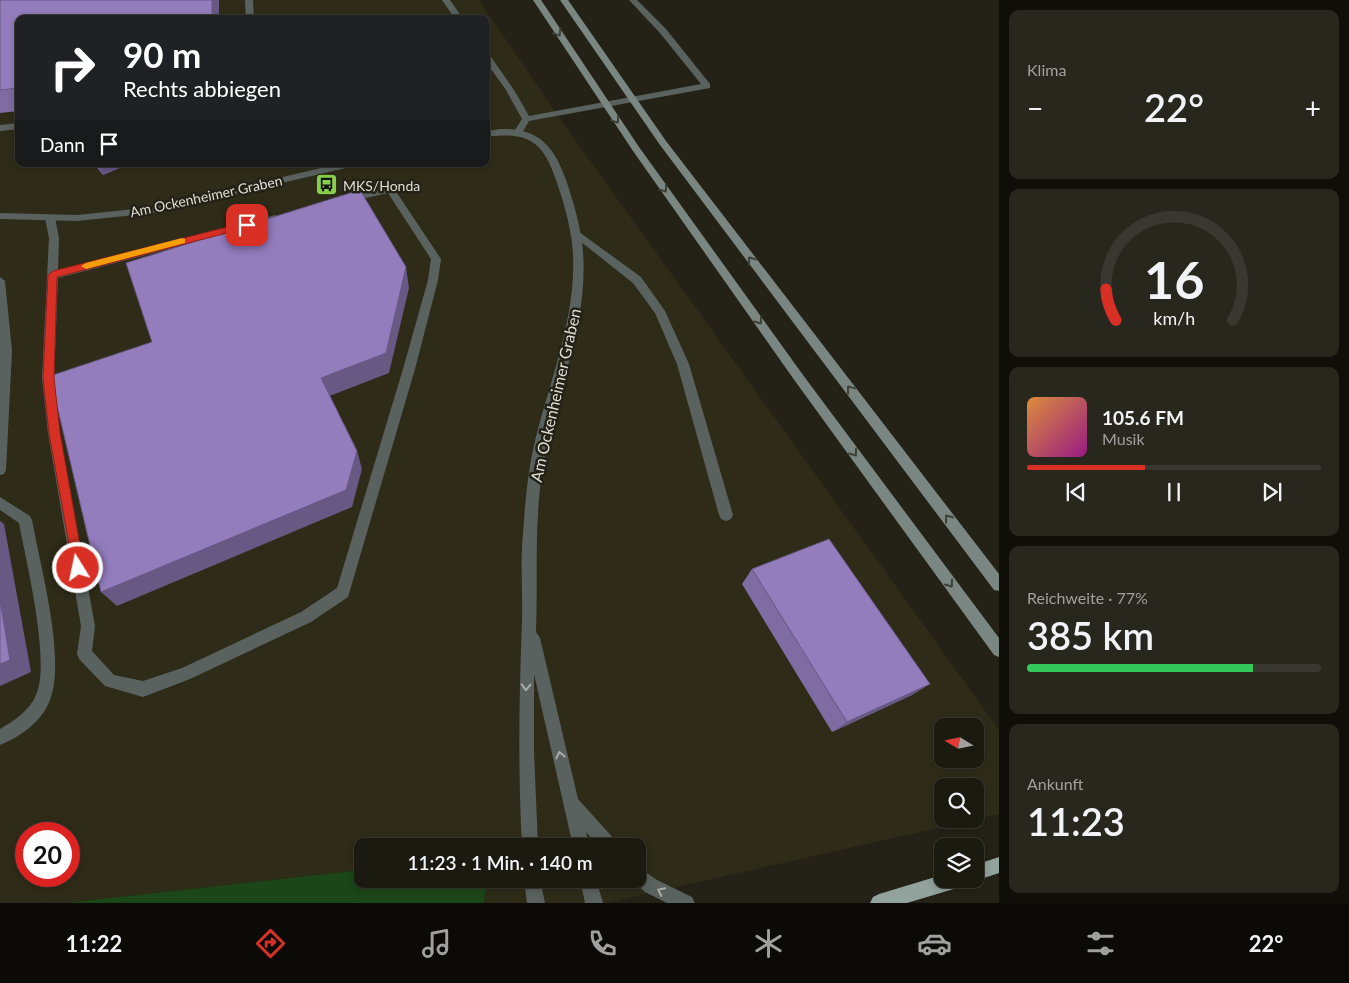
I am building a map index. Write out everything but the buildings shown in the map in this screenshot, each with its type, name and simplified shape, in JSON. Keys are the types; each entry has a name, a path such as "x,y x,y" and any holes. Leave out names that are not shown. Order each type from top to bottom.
{"main road":[{"path":"537,0 578,66 636,149 799,378 999,650"},
{"path":"564,0 663,143 999,585"},
{"path":"984,870 999,865"},
{"path":"878,903 934,886"}],"street":[{"path":"249,0 250,15"},
{"path":"446,0 456,15"},
{"path":"518,133 526,119 707,86 664,31 633,0"},
{"path":"490,62 510,90 526,119"},
{"path":"0,128 15,126"},
{"name":"Am Ockenheimer Graben","path":"490,134 518,133 539,141 548,150 564,188 579,246 578,282 572,329 542,440 530,522 526,566 529,620 526,692 530,838"},
{"name":"Am Ockenheimer Graben","path":"0,216 50,218 109,216 154,210 337,167"},
{"path":"50,218 54,238 48,378 54,433 88,626 84,654 110,681 143,689 185,674 306,617 344,592 411,360 433,280 436,258 390,189 334,203"},
{"path":"53,275 288,214"},
{"path":"575,232 645,288 669,327 685,368 726,515"},
{"path":"0,281 6,312 4,417 0,470"},
{"path":"0,503 25,520 47,644 49,676 45,695 34,714 20,726 0,737"},
{"name":"Am Ockenheimer Graben","path":"529,620 579,838"},
{"name":"Am Ockenheimer Graben","path":"572,803 602,838"},
{"path":"646,882 686,903"},
{"path":"534,888 536,903"},
{"path":"590,888 594,903"}],"shaded area":[{"path":"0,0 479,0 489,15 15,15 15,167 490,167 490,16 563,123 999,730 999,814 984,817 984,778 934,778 934,828 937,828 606,903 0,903"}],"green space":[{"path":"354,871 354,888 486,888 484,903 65,903"}],"slow traffic":[{"path":"86,266 182,241"}],"place":[{"name":"MKS/Honda","path":"327,185"}],"route":[{"path":"78,568 54,433 48,378 53,275 247,225"}]}
